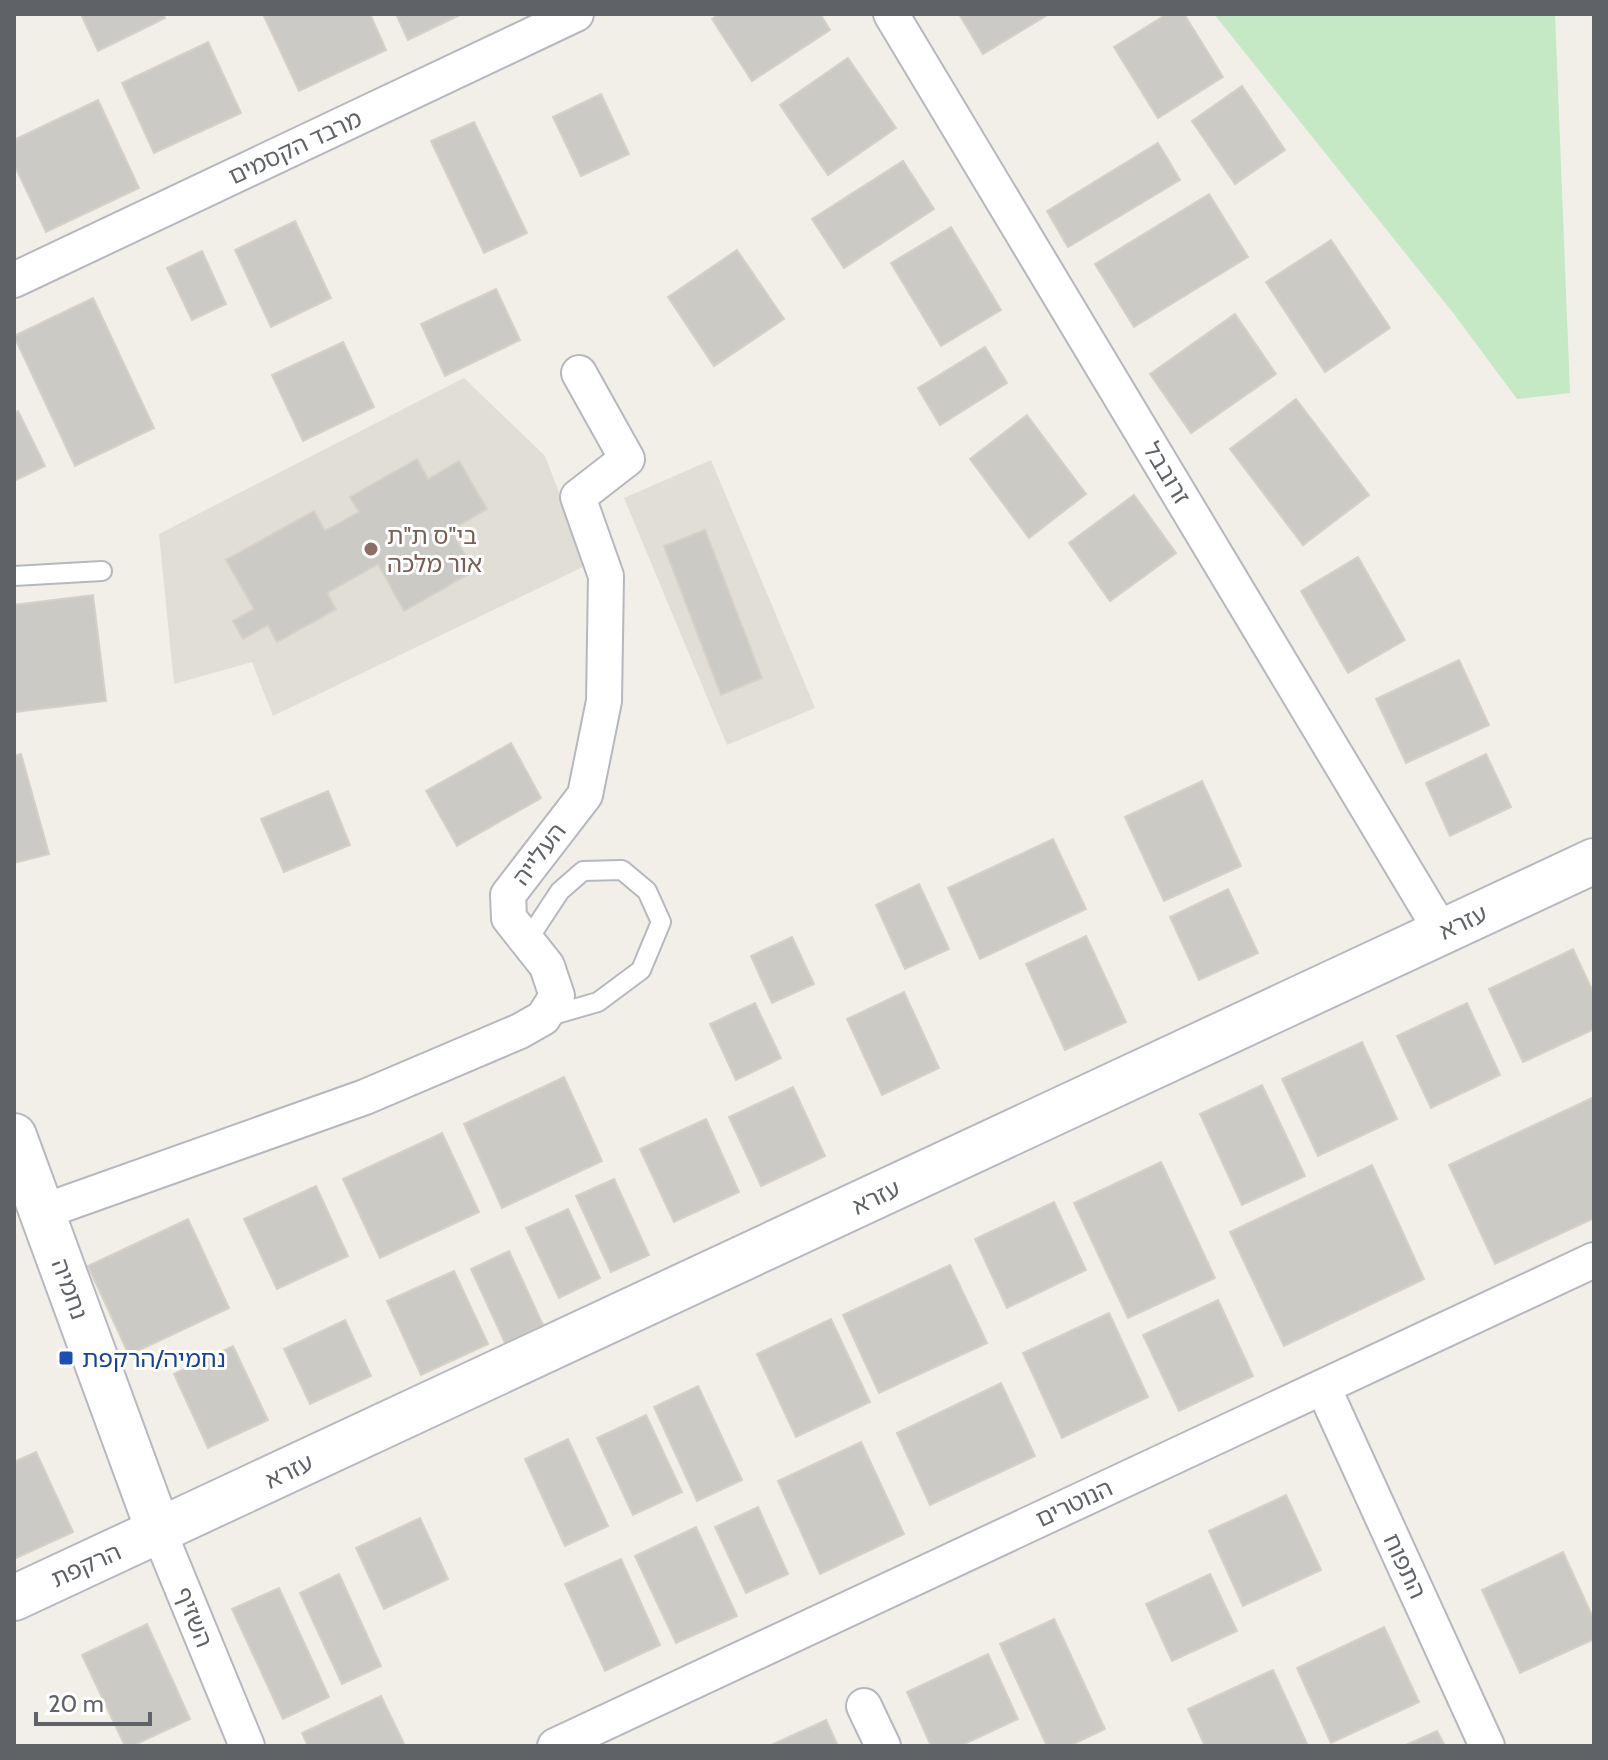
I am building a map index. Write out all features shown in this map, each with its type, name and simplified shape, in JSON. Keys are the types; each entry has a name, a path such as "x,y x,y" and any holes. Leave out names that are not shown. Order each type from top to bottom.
{"street":[{"name":"מרבד הקסמים","path":"14,280 576,14"},
{"name":"זרובבל","path":"891,14 1442,932"},
{"name":"העלייה","path":"543,1018 557,996 547,966 509,918 508,895 585,795 604,701 606,576 578,497 627,459 579,373"},
{"name":"עזרא","path":"159,1532 1594,861"},
{"path":"28,1217 365,1097 520,1031 543,1018"},
{"name":"נחמיה","path":"14,1136 28,1217 159,1532"},
{"name":"הנוטרים","path":"555,1746 1594,1260"},
{"name":"התפוח","path":"1323,1387 1487,1746"},
{"name":"הרקפת","path":"14,1598 159,1532"},
{"name":"השזיף","path":"159,1532 247,1746"},
{"path":"864,1706 883,1746"}],"lane":[{"path":"14,576 102,571"},
{"path":"527,941 560,891 583,871 622,870 647,891 661,922 641,970 598,1002 543,1018"}],"shaded area":[{"name":"בי\"ס ת\"ת אור מלכה","path":"464,378 545,456 587,565 273,716 252,662 174,684 159,534"},
{"path":"711,460 815,708 727,745 624,498"}],"green space":[{"path":"1214,14 1555,14 1570,393 1517,399 1454,314"}],"building":[{"path":"81,14 163,14 165,18 98,51"},
{"path":"370,14 386,50 299,91 264,16"},
{"path":"396,14 462,14 408,40"},
{"path":"719,14 820,14 830,30 752,81 712,19"},
{"path":"959,14 1049,14 983,54"},
{"path":"1167,14 1184,14 1223,77 1158,118 1114,47"},
{"path":"208,42 241,113 154,153 122,83"},
{"path":"848,58 896,128 828,175 780,105"},
{"path":"1242,86 1285,150 1235,184 1192,121"},
{"path":"601,94 629,154 581,176 553,117"},
{"path":"98,100 139,188 46,232 14,164 14,140"},
{"path":"474,122 527,233 484,253 431,141"},
{"path":"1158,143 1180,180 1068,247 1047,211"},
{"path":"903,161 934,209 844,268 812,219"},
{"path":"1209,194 1248,257 1134,327 1095,264"},
{"path":"295,221 331,298 271,327 235,250"},
{"path":"951,227 1001,310 941,346 891,263"},
{"path":"1331,240 1390,328 1325,372 1266,282"},
{"path":"737,250 784,319 714,366 668,297"},
{"path":"202,251 226,304 192,320 167,268"},
{"path":"496,289 520,340 445,376 421,324"},
{"path":"93,298 154,428 75,466 14,336"},
{"path":"1235,314 1276,374 1191,433 1150,374"},
{"path":"343,342 374,407 303,441 272,375"},
{"path":"985,347 1007,383 940,425 918,388"},
{"path":"1296,399 1369,495 1303,545 1230,449"},
{"path":"18,411 45,466 14,481 14,413"},
{"path":"1027,415 1086,494 1029,538 970,459"},
{"path":"417,459 428,479 459,461 487,509 451,530 474,571 404,611 378,564 327,593 336,609 277,642 268,625 243,639 233,621 254,609 226,560 314,511 325,531 359,512 350,497"},
{"path":"1134,495 1176,553 1110,601 1069,543"},
{"path":"705,530 762,678 721,695 664,546"},
{"path":"1358,557 1405,640 1348,673 1301,591"},
{"path":"93,595 106,701 14,712 14,605"},
{"path":"1459,660 1489,725 1406,763 1376,699"},
{"path":"511,743 541,798 457,846 426,791"},
{"path":"21,754 49,854 14,863 14,756"},
{"path":"1486,754 1511,807 1450,836 1426,783"},
{"path":"1202,781 1241,866 1164,901 1125,817"},
{"path":"328,791 350,845 284,872 261,819"},
{"path":"1053,839 1086,909 980,959 948,888"},
{"path":"919,884 949,949 905,969 876,905"},
{"path":"1228,889 1258,953 1199,980 1170,917"},
{"path":"1086,936 1126,1022 1065,1050 1026,964"},
{"path":"792,937 814,984 772,1003 751,956"},
{"path":"1573,949 1594,994 1594,1029 1523,1062 1489,989"},
{"path":"904,992 939,1068 882,1095 847,1019"},
{"path":"755,1003 781,1058 736,1080 710,1024"},
{"path":"1467,1003 1500,1075 1431,1108 1397,1036"},
{"path":"1362,1042 1397,1119 1318,1156 1282,1079"},
{"path":"564,1077 602,1161 502,1208 464,1124"},
{"path":"1262,1085 1305,1176 1242,1205 1200,1114"},
{"path":"793,1087 825,1156 761,1186 729,1117"},
{"path":"1594,1097 1594,1218 1495,1264 1449,1165"},
{"path":"706,1119 739,1192 674,1222 640,1149"},
{"path":"442,1133 479,1212 380,1258 343,1179"},
{"path":"1161,1162 1215,1278 1128,1318 1074,1203"},
{"path":"1372,1165 1424,1279 1284,1346 1230,1232"},
{"path":"614,1179 649,1255 611,1272 576,1196"},
{"path":"316,1186 348,1256 277,1289 244,1219"},
{"path":"1054,1202 1086,1270 1007,1308 975,1239"},
{"path":"568,1209 600,1278 559,1298 526,1228"},
{"path":"188,1219 229,1308 129,1355 88,1266"},
{"path":"509,1251 543,1325 505,1343 471,1269"},
{"path":"950,1265 987,1343 879,1393 843,1315"},
{"path":"454,1271 488,1344 421,1375 387,1301"},
{"path":"1218,1300 1253,1376 1179,1411 1143,1335"},
{"path":"1109,1313 1148,1397 1062,1438 1023,1353"},
{"path":"831,1319 870,1402 796,1437 757,1354"},
{"path":"345,1320 371,1376 310,1404 284,1349"},
{"path":"233,1346 268,1420 208,1448 174,1374"},
{"path":"1001,1383 1035,1456 930,1505 897,1433"},
{"path":"698,1386 742,1480 697,1501 654,1407"},
{"path":"646,1415 682,1492 633,1515 597,1438"},
{"path":"568,1439 608,1526 565,1546 525,1459"},
{"path":"861,1442 904,1534 820,1574 778,1481"},
{"path":"36,1452 73,1532 14,1559 14,1462"},
{"path":"1286,1495 1321,1570 1243,1606 1209,1531"},
{"path":"758,1507 788,1574 746,1593 715,1527"},
{"path":"420,1518 448,1579 384,1609 356,1548"},
{"path":"696,1527 737,1616 676,1643 635,1556"},
{"path":"1563,1552 1594,1620 1594,1639 1520,1673 1482,1590"},
{"path":"621,1559 660,1645 605,1671 565,1584"},
{"path":"339,1574 381,1666 342,1684 300,1593"},
{"path":"1210,1574 1237,1631 1172,1661 1146,1604"},
{"path":"279,1588 329,1697 283,1719 232,1609"},
{"path":"1054,1619 1105,1729 1069,1746 1047,1746 1000,1644"},
{"path":"147,1624 190,1719 132,1746 125,1746 82,1655"},
{"path":"1384,1627 1419,1702 1331,1743 1297,1668"},
{"path":"988,1654 1018,1719 960,1746 931,1746 907,1692"},
{"path":"1273,1670 1308,1746 1205,1746 1188,1709"},
{"path":"381,1696 405,1746 308,1746 302,1733"},
{"path":"826,1720 838,1746 771,1745"},
{"path":"1437,1731 1445,1746 1404,1746"}],"place":[{"name":"בי\"ס ת\"ת אור מלכה","path":"371,549"},
{"name":"נחמיה/הרקפת","path":"66,1358"}]}
